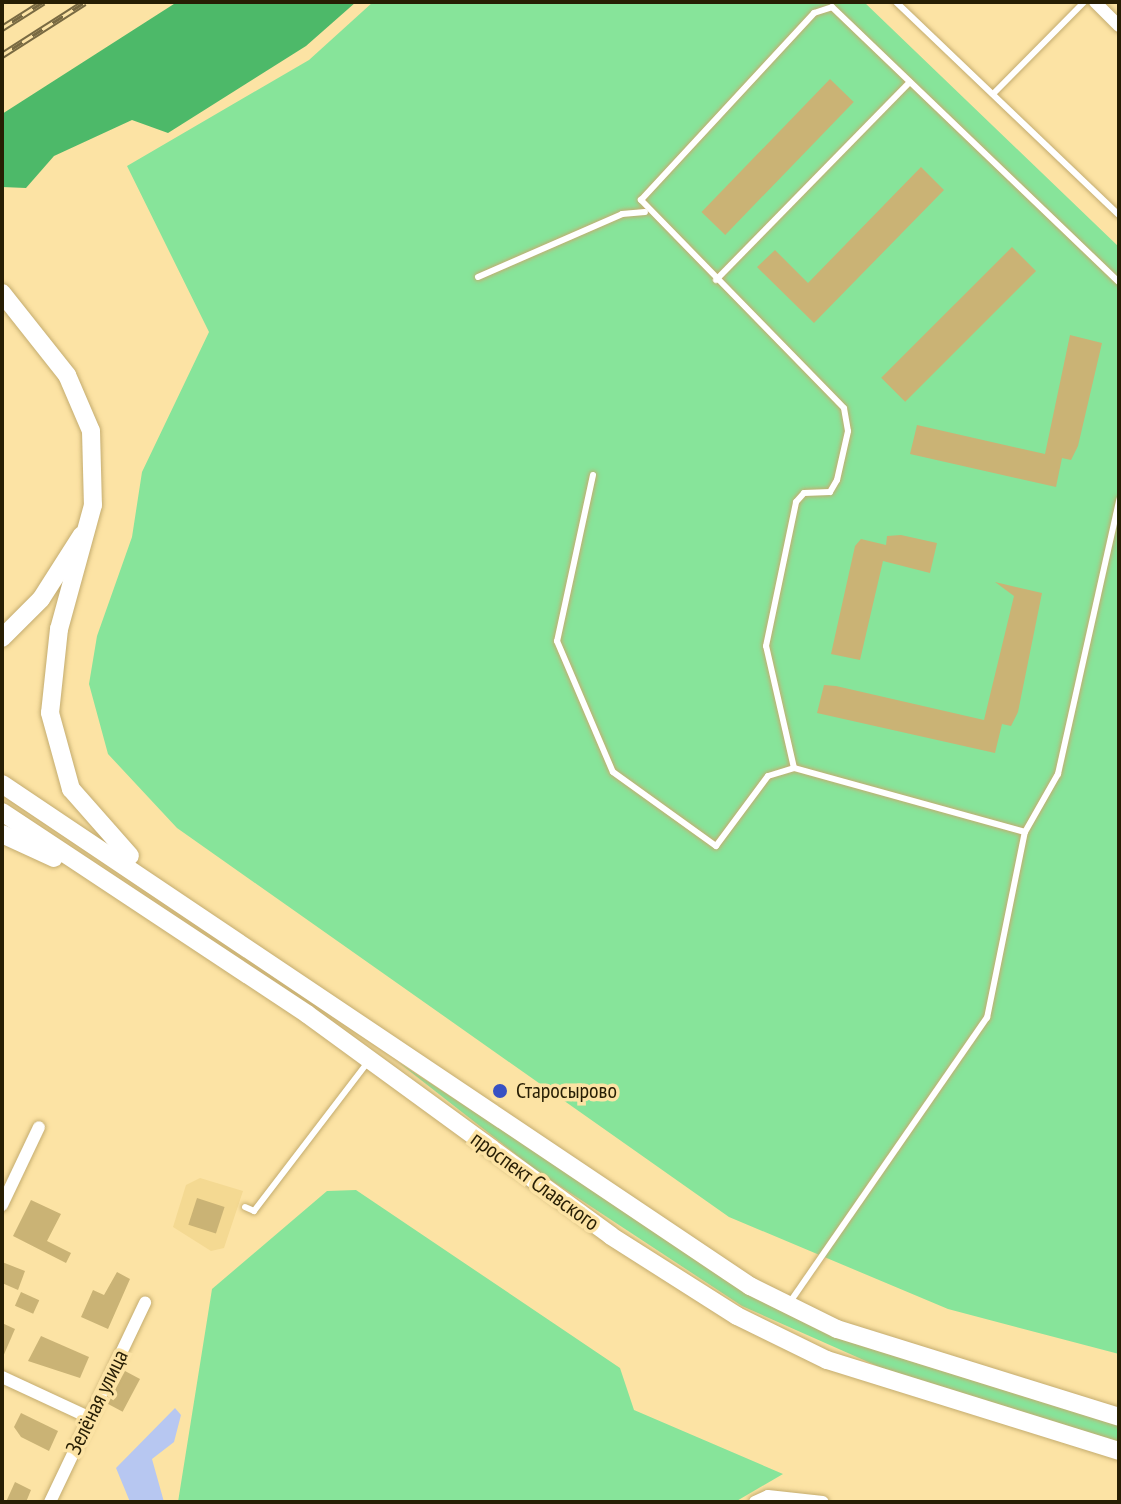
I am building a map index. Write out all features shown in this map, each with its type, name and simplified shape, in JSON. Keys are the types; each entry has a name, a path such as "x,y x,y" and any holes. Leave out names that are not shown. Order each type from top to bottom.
{"main road":[{"path":"2,293 67,375 85,413 95,462 90,523 59,629 50,713 56,750 95,823 164,888"},
{"path":"2,638 41,599 90,523"},
{"name":"проспект Славского","path":"2,784 164,888 627,1206 788,1305 974,1377 1119,1417"},
{"name":"проспект Славского","path":"2,812 369,1060 611,1236 737,1316 827,1360 1119,1451"},
{"path":"2,834 148,908"}],"street":[{"path":"1095,2 1119,26"},
{"path":"2,1205 39,1127"},
{"name":"Зелёная улица","path":"50,1502 145,1303"},
{"path":"2,1377 88,1417"},
{"path":"755,1502 768,1496 823,1502"}],"lane":[{"path":"896,2 1119,215"},
{"path":"994,93 1084,2"},
{"path":"794,768 766,646 796,502 804,493 830,492 848,431 832,391 645,212 646,189 814,13 830,5 1119,282"},
{"path":"716,280 910,82"},
{"path":"478,277 622,214 645,212"},
{"path":"593,475 557,641 613,772 716,846 768,776 794,768 1025,832"},
{"path":"788,1305 987,1018 1025,832 1058,774 1119,500"},
{"path":"245,1207 254,1211 369,1060"}],"shaded area":[{"path":"200,1178 243,1191 224,1248 211,1251 173,1227 186,1185"}],"green space":[{"path":"177,2 356,2 306,46 168,133 132,120 54,156 26,188 2,187 2,114"},
{"path":"373,2 864,2 1119,247 1119,1354 948,1309 729,1217 177,828 108,754 89,684 97,636 132,537 142,472 209,332 127,166 309,60"},
{"path":"398,1062 747,1290 907,1360 1119,1425 1119,1442 902,1377 742,1306 537,1171"},
{"path":"356,1190 620,1368 634,1410 783,1474 735,1502 178,1502 212,1289 327,1191"}],"water":[{"path":"175,1408 181,1415 174,1442 152,1459 164,1502 130,1502 116,1468"}],"building":[{"path":"830,79 854,102 725,235 701,212"},
{"path":"921,167 944,190 814,323 757,267 775,250 808,283"},
{"path":"1012,247 1036,271 905,402 881,378"},
{"path":"1070,335 1102,343 1078,446 1071,460 1062,458 1056,487 910,454 917,425 1045,454"},
{"path":"901,535 937,543 930,573 883,561 860,660 831,654 855,546 861,539 886,545 887,536"},
{"path":"995,582 1042,593 1018,712 1011,726 1002,724 995,753 817,713 824,685 984,720 1014,596"},
{"path":"197,1198 225,1207 216,1234 188,1225"},
{"path":"31,1200 61,1214 47,1241 71,1253 66,1263 13,1236"},
{"path":"2,1262 25,1271 18,1290 2,1283"},
{"path":"117,1272 130,1279 108,1329 81,1317 93,1290 104,1295"},
{"path":"21,1292 39,1300 33,1314 15,1306"},
{"path":"2,1323 15,1329 2,1359"},
{"path":"41,1336 89,1357 80,1378 28,1361"},
{"path":"125,1371 140,1379 123,1412 108,1404"},
{"path":"21,1413 58,1431 49,1451 21,1437 14,1427"},
{"path":"15,1482 31,1490 26,1502 6,1502"}],"railway":[{"path":"2,28 43,2"},
{"path":"2,55 85,2"}],"place":[{"name":"Старосырово","path":"500,1091"}]}
